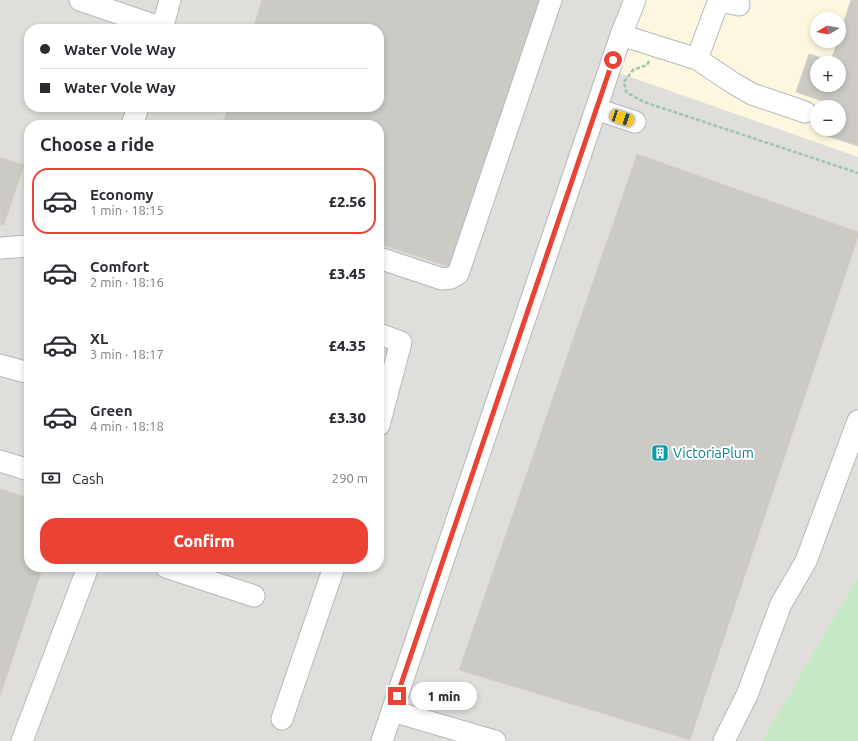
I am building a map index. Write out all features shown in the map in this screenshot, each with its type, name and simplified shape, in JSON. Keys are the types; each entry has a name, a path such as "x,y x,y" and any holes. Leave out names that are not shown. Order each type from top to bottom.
{"street":[{"path":"80,0 150,24"},
{"path":"163,24 170,0"},
{"path":"384,260 442,279 451,278 458,274 551,0"},
{"path":"382,741 621,35 635,0"},
{"path":"698,60 717,5 724,2 739,5"},
{"path":"621,35 698,60 752,94 805,112"},
{"path":"596,109 635,122"},
{"path":"0,248 24,246"},
{"path":"384,336 402,342 384,407"},
{"path":"0,366 24,372"},
{"path":"724,741 747,695 781,604 806,561 858,421"},
{"path":"0,461 24,468"},
{"path":"22,741 86,572"},
{"path":"181,572 254,596"},
{"path":"282,719 332,572"},
{"path":"392,711 495,741"}],"path":[{"path":"655,46 647,65 633,70 624,82 626,92 644,102 858,173"}],"shaded area":[{"path":"0,0 627,0 602,67 858,157 858,577 762,741 0,741"},
{"path":"627,0 858,0 858,157 602,67"}],"green space":[{"path":"858,577 858,741 762,741"}],"building":[{"path":"262,0 542,0 456,269 384,246 384,120 224,120 226,112 384,112 384,24 255,24"},
{"path":"851,0 858,0 858,146 827,136 846,136 846,100 819,100 796,92 809,54 815,56 810,56 810,92 846,92 846,56 833,56 835,48 846,48 846,15"},
{"name":"VictoriaPlum","path":"637,154 858,232 858,237 690,740 459,670"},
{"path":"0,157 24,165 4,225 0,224"},
{"path":"0,489 24,496 24,572 41,572 0,697"}],"place":[{"name":"VictoriaPlum","path":"660,453"}],"route":[{"path":"397,696 613,60"}]}
